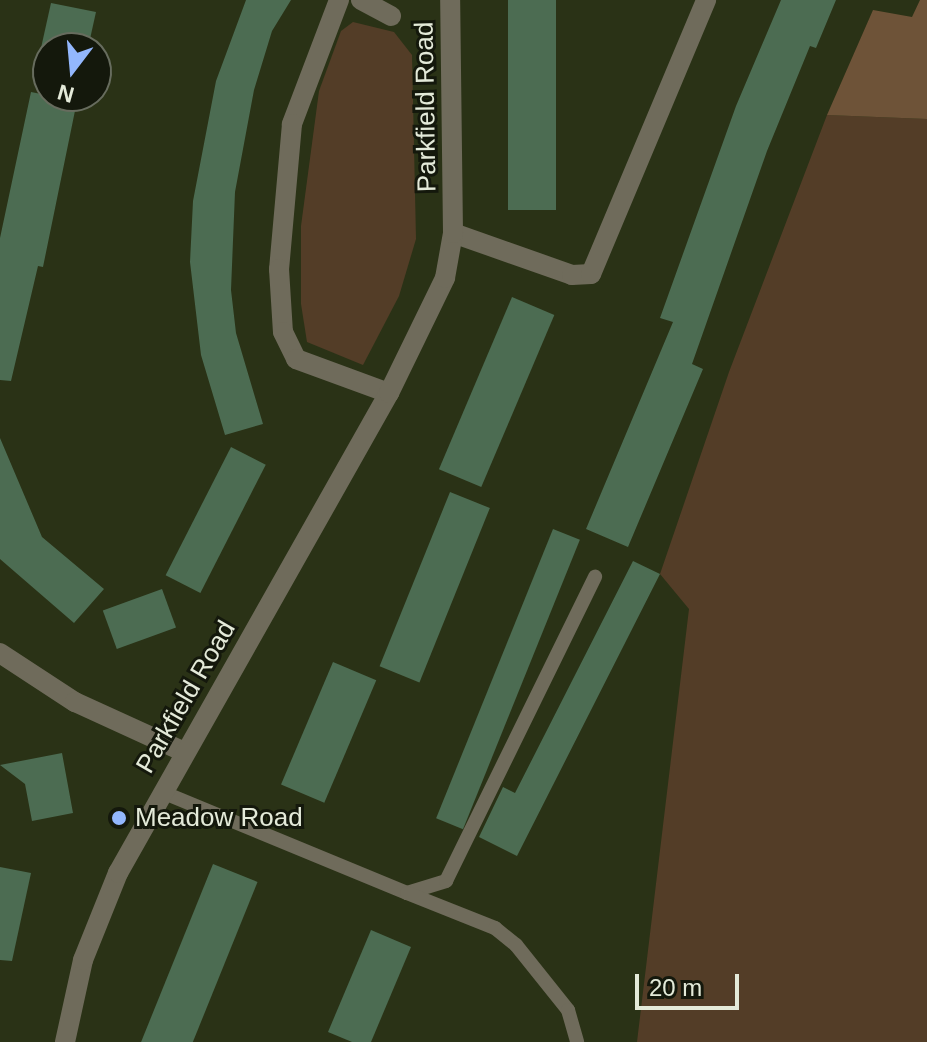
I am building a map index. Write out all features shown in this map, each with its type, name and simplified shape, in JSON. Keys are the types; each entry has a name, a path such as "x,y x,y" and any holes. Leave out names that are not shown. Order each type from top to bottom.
{"street":[{"path":"339,0 292,124 279,269 283,332 296,359 389,393"},
{"name":"Parkfield Road","path":"361,0 391,16"},
{"name":"Parkfield Road","path":"65,1042 83,960 118,873 389,393 445,278 453,233 450,0"},
{"path":"453,233 572,275 591,274 706,0"},
{"path":"0,653 75,702 184,752"}],"lane":[{"path":"407,893 446,881 595,577"},
{"path":"162,792 495,928 516,945 568,1010 577,1042"}],"shaded area":[{"path":"920,0 927,0 927,119 827,115 873,10 912,17"},
{"path":"353,22 394,32 412,55 416,239 399,296 363,365 307,342 301,304 301,226 319,91 341,31"},
{"path":"827,115 927,119 927,1042 637,1042 689,609 660,574 729,372"}],"building":[{"path":"246,0 291,0 272,31 254,90 235,192 231,290 236,333 263,424 225,435 201,355 190,262 193,201 216,81"},
{"path":"508,0 556,0 556,210 508,210"},
{"path":"781,0 836,0 816,48 810,46 767,151 692,364 703,369 628,547 586,529 673,322 660,318 736,106"},
{"path":"51,3 96,12 92,32 45,32"},
{"path":"32,92 32,112 75,112 43,267 38,266 11,381 0,380 0,238"},
{"path":"512,297 554,315 481,487 439,469"},
{"path":"0,438 42,537 104,589 74,623 0,559"},
{"path":"231,447 266,465 200,593 166,575"},
{"path":"450,492 490,508 419,682 380,666"},
{"path":"553,529 580,540 463,829 436,818"},
{"path":"633,561 660,574 517,856 479,837 503,787 515,793"},
{"path":"162,589 176,628 117,649 103,611"},
{"path":"333,662 376,680 324,803 281,784"},
{"path":"62,753 73,813 32,821 25,784 0,765"},
{"path":"213,864 258,882 193,1042 141,1042"},
{"path":"0,867 31,873 12,961 0,960"},
{"path":"371,930 411,947 371,1042 352,1042 328,1032"}],"place":[{"name":"Meadow Road","path":"119,818"}]}
